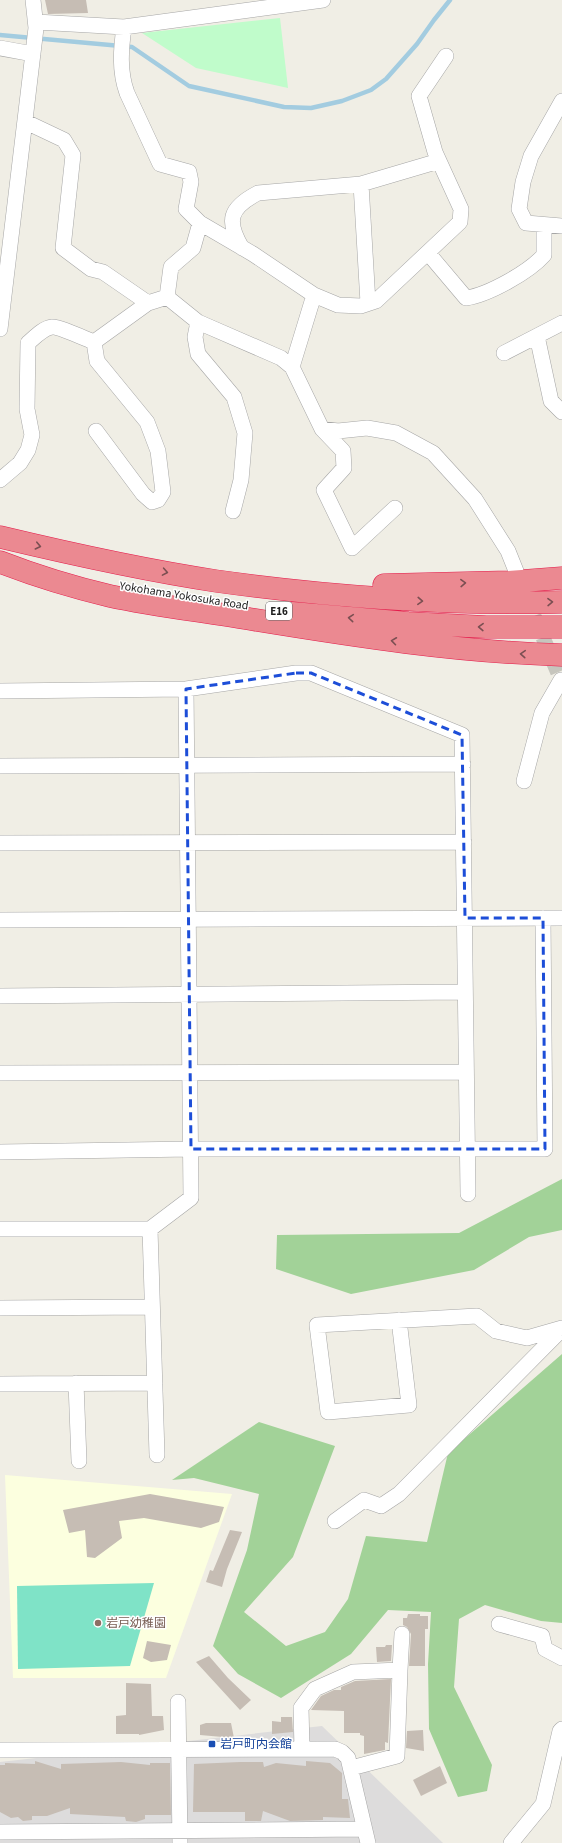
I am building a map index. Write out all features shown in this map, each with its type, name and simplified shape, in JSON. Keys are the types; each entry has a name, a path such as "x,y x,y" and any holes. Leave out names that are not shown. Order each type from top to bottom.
{"highway":[{"name":"Yokohama Yokosuka Road","path":"0,537 85,557 215,580 293,590 436,602 562,602"},
{"name":"Yokohama Yokosuka Road","path":"0,561 108,584 282,612 408,623 486,627 562,627"},
{"path":"0,561 68,585 148,603 335,633 428,646 562,656"},
{"path":"215,580 384,585 509,582 562,578"}],"street":[{"path":"0,328 26,122 36,25 33,0"},
{"path":"36,25 124,31 323,0"},
{"path":"124,31 120,53 123,81 160,164 189,172 191,182 186,209 200,223 253,254 314,296 338,305 361,306 376,301 460,222 461,209 435,152 419,96 446,56"},
{"path":"0,48 33,50"},
{"path":"562,101 531,156 523,182 519,209 526,223 562,226"},
{"path":"26,122 64,140 73,155 63,248 92,269 103,272 148,303"},
{"path":"242,248 233,233 232,220 236,209 245,199 258,193 361,184 439,161"},
{"path":"361,184 368,303"},
{"path":"168,297 171,268 193,248 200,223"},
{"path":"428,253 466,298 480,296 535,266 544,255 544,225"},
{"path":"292,367 314,296"},
{"path":"94,342 148,303 168,297"},
{"path":"168,297 198,322 282,358 292,367 322,429 343,451 344,468 324,490 352,548 395,508"},
{"path":"198,322 195,338 198,354 234,397 245,433 241,480 233,511"},
{"path":"504,353 562,323"},
{"path":"0,480 20,463 28,450 32,435 26,409 28,344 37,335 51,327 62,329 94,342"},
{"path":"537,336 551,401 562,412"},
{"path":"94,342 97,361 147,422 158,451 163,492 158,500 152,502 143,494 96,431"},
{"path":"322,429 338,431 367,428 396,433 433,453 475,499 508,551 516,571"},
{"path":"0,691 186,689 296,672 311,673 462,734 468,1194"},
{"path":"524,781 542,713 561,680"},
{"path":"0,1229 150,1229 191,1198 186,689"},
{"path":"0,766 463,764"},
{"path":"0,843 464,842"},
{"path":"0,1152 191,1149 545,1149 543,918"},
{"path":"0,920 562,918"},
{"path":"0,996 465,992"},
{"path":"0,1073 466,1072"},
{"path":"150,1229 157,1455"},
{"path":"0,1308 152,1307"},
{"path":"399,1320 409,1405 328,1412 318,1324 477,1316 496,1331 527,1338 562,1328"},
{"path":"335,1521 364,1500 381,1506 399,1494 562,1328"},
{"path":"76,1383 79,1461"},
{"path":"0,1384 155,1383"},
{"path":"499,1624 542,1636 545,1649 562,1658"},
{"path":"351,1768 397,1756 402,1634"},
{"path":"302,1749 301,1708 314,1689 353,1672 400,1670"},
{"path":"178,1702 180,1750 180,1837"},
{"path":"511,1843 543,1804 560,1730 562,1729"},
{"path":"0,1750 339,1750 348,1758 366,1836 180,1837 0,1832"}],"highlighted area":[{"path":"296,673 311,673 462,735 465,918 543,918 545,1149 191,1149 186,689"}],"shaded area":[{"name":"岩戸幼稚園","path":"5,1475 232,1494 166,1678 13,1678"},
{"path":"322,1726 443,1843 0,1843 0,1762"}],"green space":[{"path":"280,18 288,88 196,68 142,33"},
{"path":"562,1179 562,1230 529,1237 474,1270 351,1294 276,1269 277,1235 459,1233"},
{"path":"562,1354 562,1623 541,1621 485,1605 459,1619 454,1687 492,1765 487,1791 458,1797 429,1729 428,1664 431,1612 388,1610 351,1654 281,1698 238,1674 213,1646 247,1550 259,1494 194,1478 172,1480 259,1422 335,1446 293,1557 244,1612 286,1646 325,1632 348,1599 366,1536 427,1542 448,1453"},
{"path":"154,1583 130,1666 18,1669 17,1586"}],"building":[{"path":"45,0 86,0 88,13 48,14"},
{"path":"150,1494 224,1507 219,1522 201,1528 144,1518 119,1521 122,1538 95,1558 87,1557 85,1530 69,1533 63,1510"},
{"path":"230,1530 242,1532 227,1569 222,1587 206,1582 210,1570 213,1571"},
{"path":"408,1614 428,1616 428,1629 425,1629 425,1666 409,1666 411,1634 407,1627 403,1625 403,1618 407,1618"},
{"path":"147,1641 171,1645 167,1660 151,1662 143,1658"},
{"path":"386,1645 392,1645 391,1661 377,1662 376,1647 385,1647"},
{"path":"209,1656 228,1678 251,1700 240,1710 196,1662"},
{"path":"391,1679 388,1743 385,1742 385,1750 364,1754 364,1736 360,1735 360,1733 344,1733 344,1711 311,1710 321,1696 334,1690 341,1690 341,1687 355,1681"},
{"path":"126,1683 151,1684 152,1716 163,1716 164,1730 139,1735 116,1734 116,1716 126,1715"},
{"path":"281,1717 292,1717 293,1732 272,1734 272,1721 281,1722"},
{"path":"206,1723 231,1723 234,1738 200,1735 200,1725"},
{"path":"423,1730 424,1751 406,1748 407,1731"},
{"path":"35,1761 61,1769 61,1764 121,1762 150,1765 150,1763 170,1763 171,1815 145,1815 145,1819 136,1822 126,1821 125,1817 70,1814 70,1808 47,1816 32,1816 32,1820 23,1821 18,1817 11,1818 0,1812 0,1765 5,1765 5,1763 35,1764"},
{"path":"306,1761 330,1763 342,1773 342,1799 348,1799 350,1818 323,1817 323,1820 290,1821 263,1811 261,1821 245,1821 245,1812 193,1812 194,1764 263,1762 264,1767 276,1763 306,1766"},
{"path":"440,1766 447,1783 421,1796 413,1780"}],"waterway":[{"path":"0,35 132,47 189,86 284,107 311,108 342,101 371,90 386,79 417,44 450,0"}],"tunnel":[{"path":"525,595 561,680"}],"place":[{"name":"岩戸幼稚園","path":"98,1623"},
{"name":"岩戸町内会館","path":"212,1744"}]}
